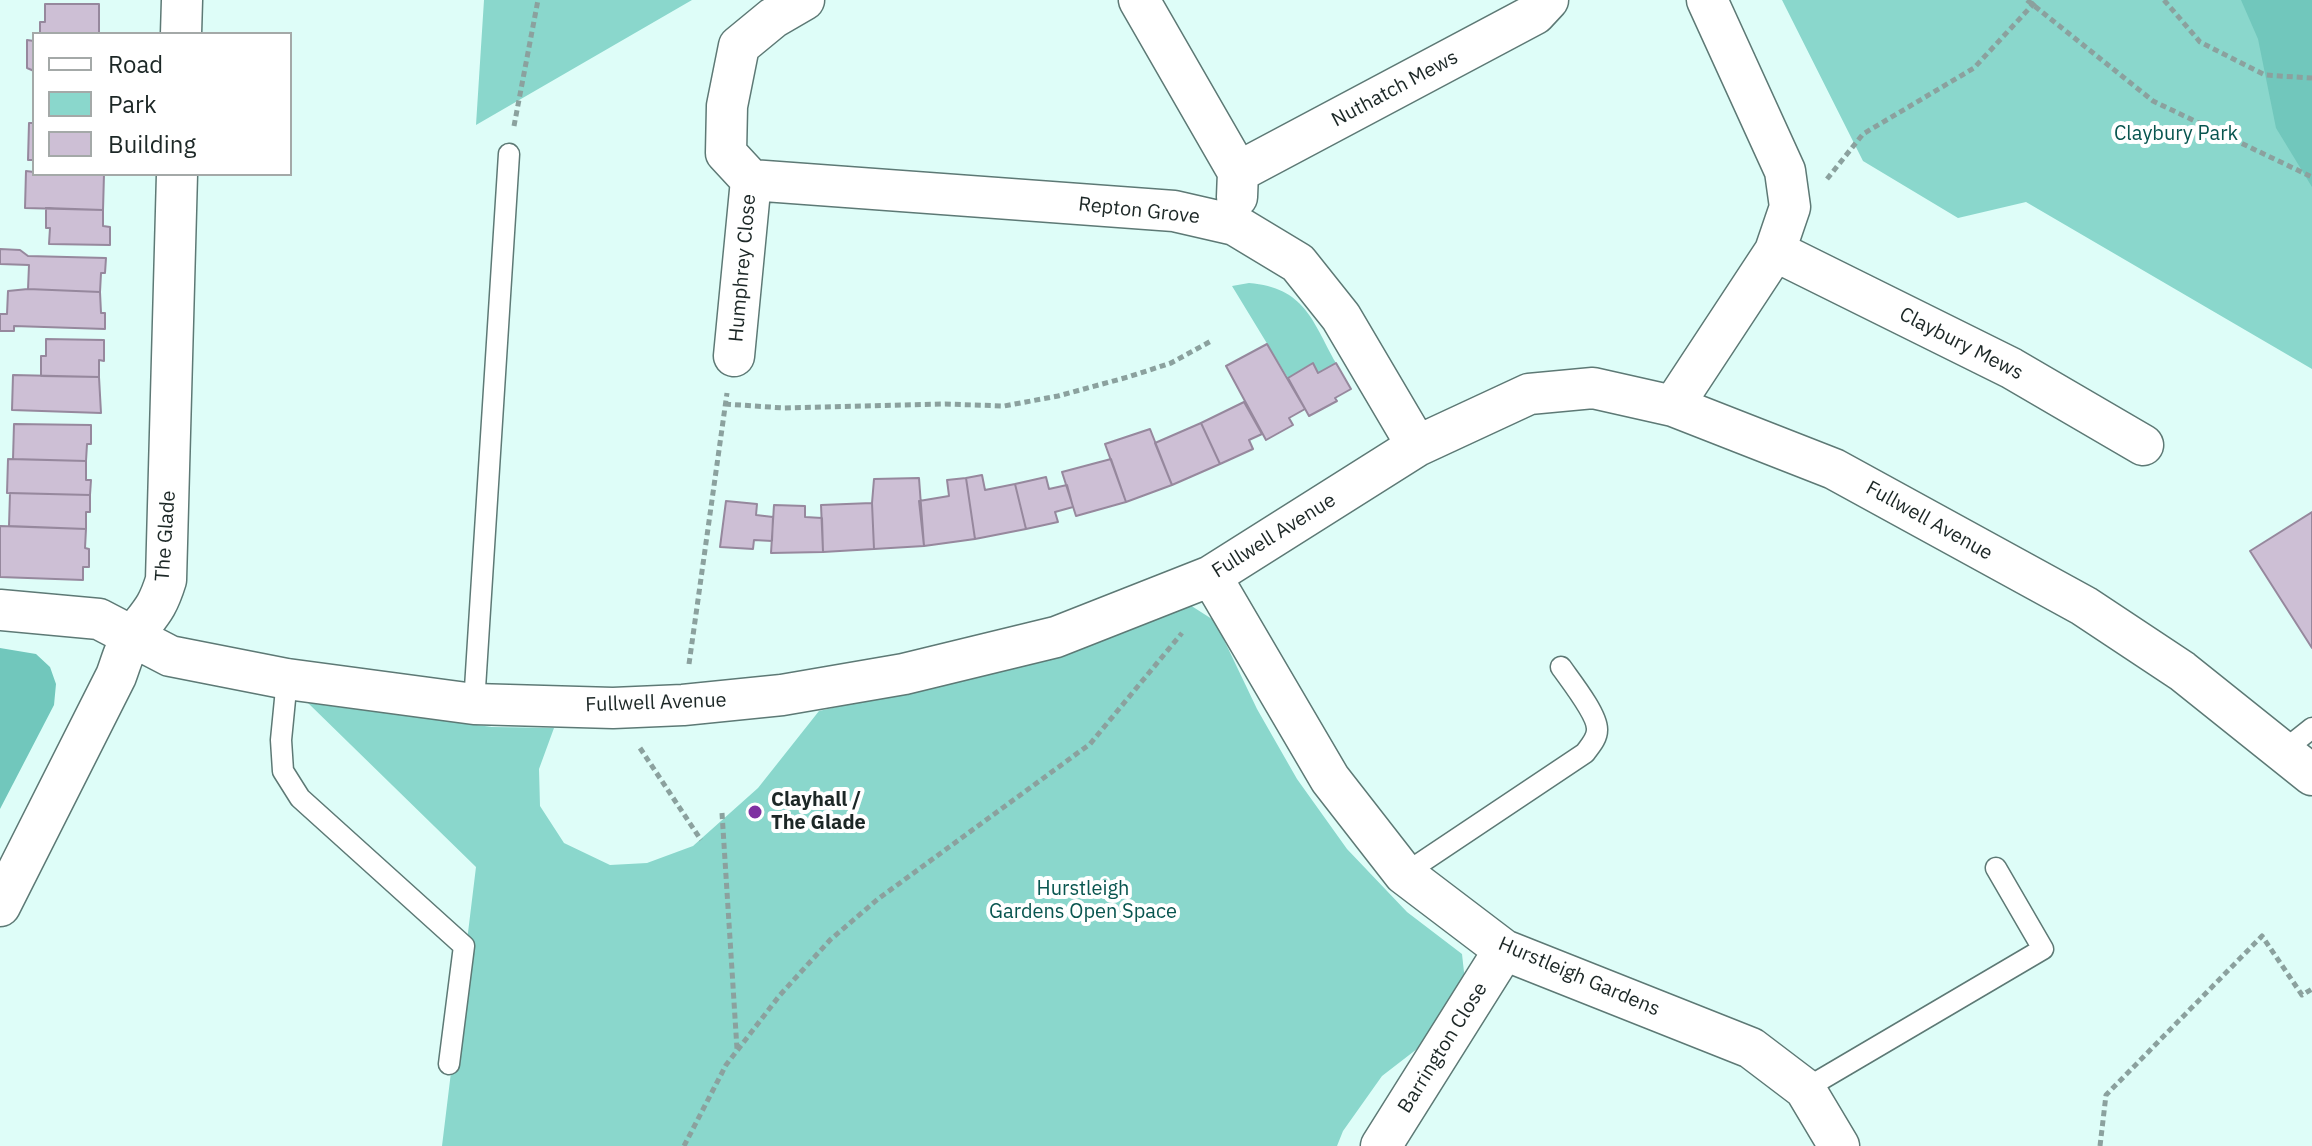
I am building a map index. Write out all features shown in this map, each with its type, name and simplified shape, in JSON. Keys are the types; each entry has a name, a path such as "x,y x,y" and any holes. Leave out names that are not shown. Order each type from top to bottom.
{"street":[{"path":"181,32 182,0"},
{"path":"751,180 726,153 727,106 739,46 773,18 804,0"},
{"path":"1139,0 1238,172 1235,225"},
{"name":"Nuthatch Mews","path":"1238,172 1535,14 1548,0"},
{"path":"1673,406 1775,251 1790,207 1785,171 1707,0"},
{"name":"The Glade","path":"0,906 110,688 132,637 159,602 166,580 177,176"},
{"name":"Repton Grove","path":"751,180 1174,211 1235,225 1298,263 1341,317 1417,446"},
{"name":"Humphrey Close","path":"734,356 751,180"},
{"name":"Claybury Mews","path":"1775,251 2011,368 2143,445"},
{"name":"Fullwell Avenue","path":"0,610 99,619 170,656 287,679 474,704 613,708 782,695 888,676 1056,637 1211,576 1417,446 1529,394 1593,388 1673,406 1834,469 2084,606 2302,751"},
{"name":"Hurstleigh Gardens","path":"1211,576 1330,779 1404,874 1504,950 1751,1048 1805,1089 1839,1146"},
{"name":"Barrington Close","path":"1381,1146 1504,950"}],"lane":[{"path":"474,704 509,154"},
{"path":"1404,874 1585,753 1594,742 1598,728 1561,667"},
{"path":"287,679 281,740 283,771 300,798 464,946 449,1064"},
{"path":"1805,1089 2043,949 1996,868"}],"path":[{"path":"509,154 538,0"},
{"path":"2027,0 2035,3 2153,101 2312,177"},
{"path":"2164,0 2200,42 2265,75 2312,78"},
{"path":"1790,207 1812,197 1863,134 1974,68 2035,3"},
{"path":"725,404 784,408 945,404 1004,406 1058,396 1128,377 1171,363 1213,340"},
{"path":"683,705 734,356"},
{"path":"684,1146 726,1065 780,995 830,940 979,823 1090,744 1198,613 1211,576"},
{"path":"613,708 701,840"},
{"path":"722,813 738,1050"},
{"path":"2100,1146 2106,1095 2262,936 2302,995 2312,989"}],"green space":[{"path":"484,0 692,0 476,125"},
{"name":"Claybury Park","path":"1782,0 2312,0 2312,369 2026,202 1958,218 1863,161"},
{"path":"1249,283 1268,286 1295,299 1313,320 1336,363 1318,373 1313,364 1288,378 1232,286"},
{"name":"Hurstleigh Gardens Open Space","path":"1190,605 1215,621 1257,709 1297,779 1347,849 1407,912 1462,954 1465,981 1426,1042 1382,1076 1343,1131 1337,1146 442,1146 476,867 308,703 492,727 554,728 539,769 540,806 564,843 610,865 647,863 693,846 758,788 819,711 916,689"}],"shaded area":[{"path":"2241,0 2312,0 2312,187 2276,128 2258,39"},
{"path":"0,648 36,654 50,667 56,684 54,705 0,809"}],"building":[{"path":"45,4 99,4 99,32 40,32 40,22 45,22"},
{"path":"27,40 32,41 32,70 27,68"},
{"path":"29,123 32,123 32,160 28,160"},
{"path":"26,171 32,172 32,176 104,176 103,210 25,208"},
{"path":"46,208 103,210 103,226 110,227 110,245 49,244"},
{"path":"0,249 20,250 28,256 106,258 100,292 28,289 29,265 0,264"},
{"path":"8,291 100,292 105,329 14,326 14,331 0,331 0,314 7,314"},
{"path":"46,339 104,340 104,361 99,360 99,377 41,376 41,356 46,356"},
{"path":"1267,344 1305,409 1289,418 1293,425 1266,440 1226,366"},
{"path":"1313,363 1318,373 1336,363 1351,389 1335,398 1337,401 1309,416 1288,378"},
{"path":"13,375 99,377 101,413 12,410"},
{"path":"1244,402 1262,434 1249,440 1253,449 1220,464 1201,423"},
{"path":"1201,423 1220,464 1172,485 1155,443"},
{"path":"14,424 91,425 91,444 87,444 86,461 13,459"},
{"path":"1150,429 1172,485 1126,502 1105,444"},
{"path":"8,459 86,461 86,480 91,480 90,495 7,493"},
{"path":"1111,459 1126,502 1076,516 1062,472"},
{"path":"982,475 985,490 1015,484 1026,529 975,539 966,478"},
{"path":"1046,477 1049,489 1067,485 1073,507 1055,512 1058,522 1026,529 1015,484"},
{"path":"919,478 924,546 874,549 874,479"},
{"path":"966,478 975,539 924,546 919,501 949,496 947,480"},
{"path":"10,493 90,495 86,529 9,526"},
{"path":"726,501 757,504 756,515 773,517 772,541 754,540 753,549 720,547"},
{"path":"872,503 874,549 823,552 821,505"},
{"path":"774,505 805,506 805,517 822,518 823,552 771,553"},
{"path":"2312,512 2312,648 2250,551"},
{"path":"0,526 86,529 85,548 89,549 89,567 83,567 83,580 0,577"}],"place":[{"name":"Clayhall / The Glade","path":"755,812"}]}
